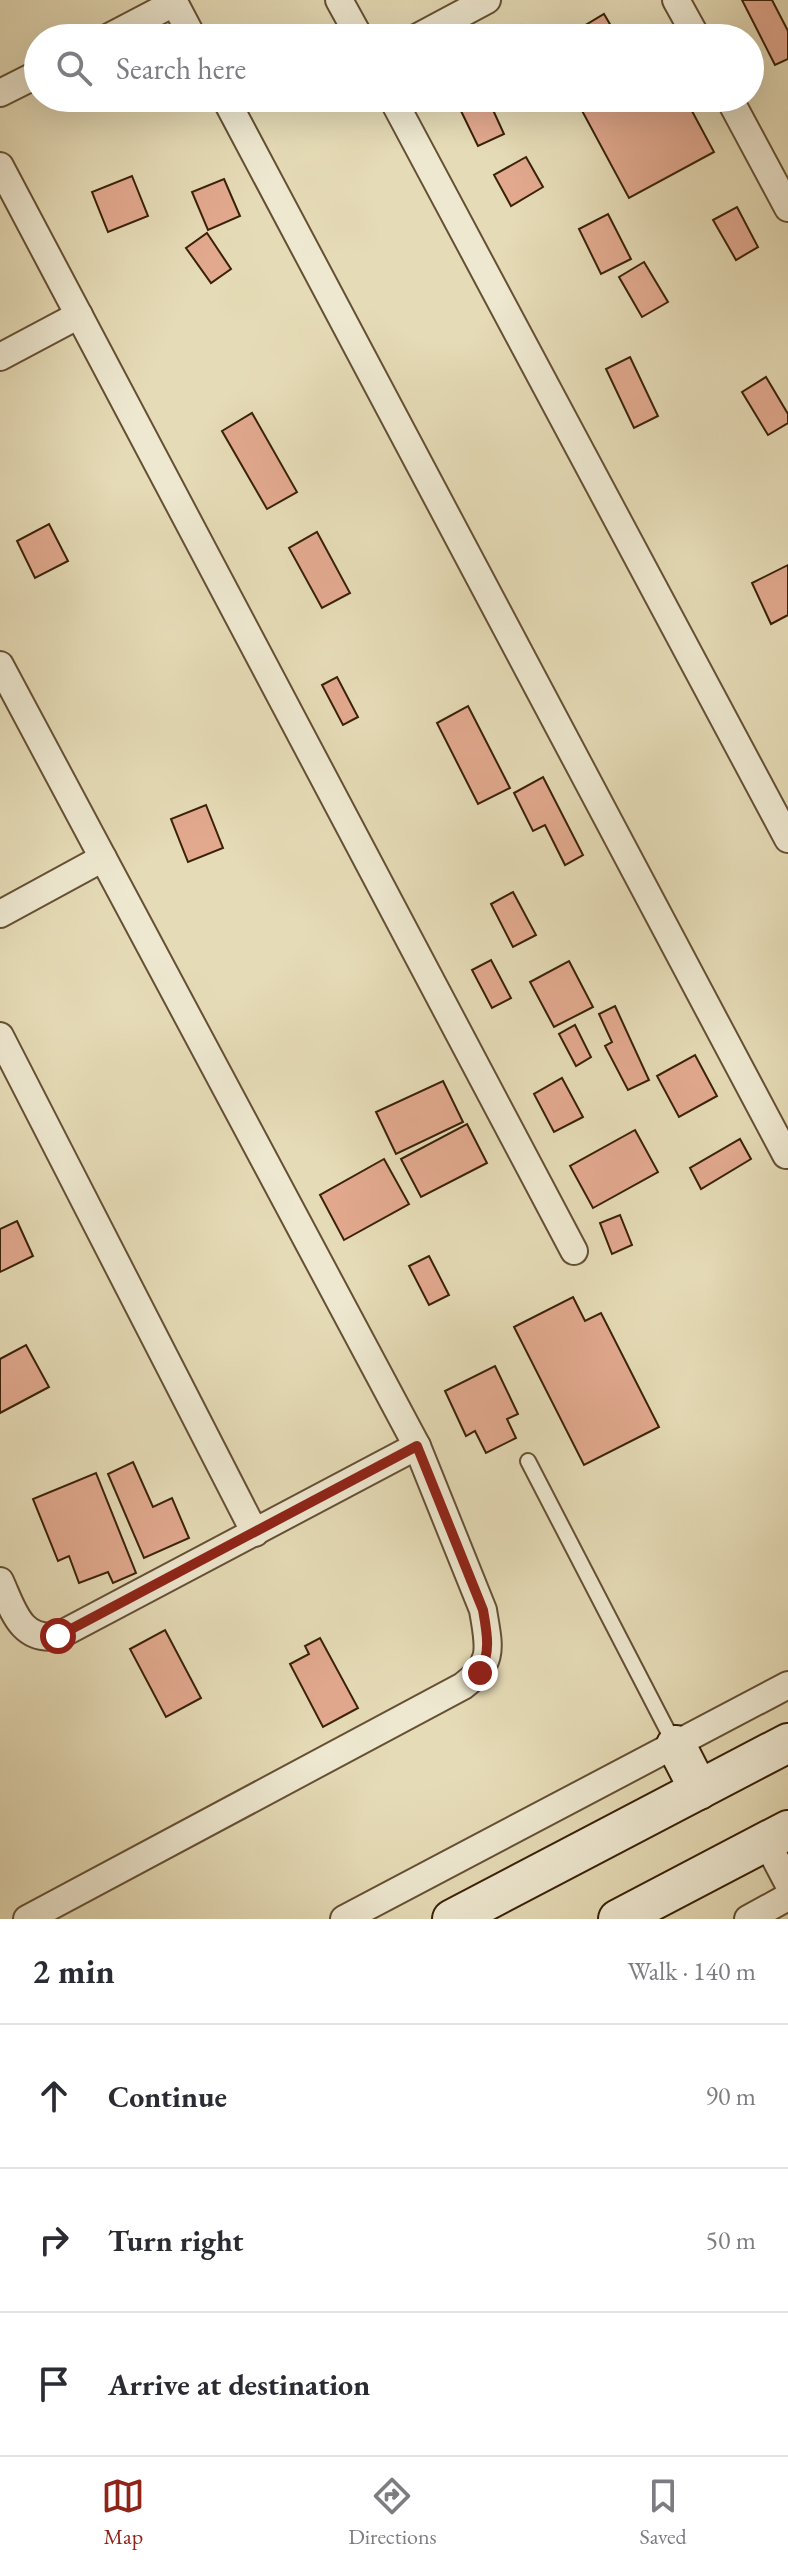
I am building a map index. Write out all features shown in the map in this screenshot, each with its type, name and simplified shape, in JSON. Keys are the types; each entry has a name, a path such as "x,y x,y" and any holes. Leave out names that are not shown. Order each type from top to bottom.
{"street":[{"path":"339,0 352,24"},
{"path":"442,24 487,0"},
{"path":"676,0 689,24"},
{"path":"132,24 173,1 185,24"},
{"path":"0,93 24,81"},
{"path":"232,112 786,1155"},
{"path":"399,112 788,839"},
{"path":"737,112 788,208"},
{"path":"0,166 574,1251"},
{"path":"0,357 79,315"},
{"path":"0,665 417,1446 483,1610 488,1639 487,1660 480,1673 463,1686 27,1919"},
{"path":"0,914 103,858"},
{"path":"0,1036 255,1533"},
{"path":"0,1581 25,1629 45,1638 58,1636 417,1446"},
{"path":"344,1919 788,1685"},
{"path":"452,1919 788,1743"},
{"path":"676,1745 699,1790"},
{"path":"618,1919 777,1836 788,1883"},
{"path":"748,1919 788,1897"}],"lane":[{"path":"528,1461 676,1745"}],"building":[{"path":"742,0 772,0 788,31 788,59 775,65 764,43 764,24 754,24"},
{"path":"604,14 610,24 587,24"},
{"path":"461,112 494,112 504,134 478,146"},
{"path":"583,112 693,112 714,152 629,198"},
{"path":"526,157 543,187 511,206 494,175"},
{"path":"132,176 148,216 108,232 92,192"},
{"path":"224,179 240,216 208,230 192,192"},
{"path":"737,207 758,247 736,260 713,220"},
{"path":"608,214 631,259 601,274 579,229"},
{"path":"207,233 231,269 211,283 186,248"},
{"path":"644,262 668,302 642,317 619,277"},
{"path":"630,357 658,416 634,428 606,369"},
{"path":"766,377 788,414 788,423 768,435 742,392"},
{"path":"252,413 297,492 267,509 222,431"},
{"path":"49,524 68,561 35,578 17,541"},
{"path":"317,532 350,593 322,608 289,548"},
{"path":"788,565 788,615 771,624 752,583"},
{"path":"337,677 358,717 343,725 322,685"},
{"path":"468,706 510,788 478,804 437,723"},
{"path":"543,777 583,855 565,865 545,825 533,831 514,793"},
{"path":"206,805 223,848 188,862 171,819"},
{"path":"513,892 536,935 513,947 491,904"},
{"path":"491,960 511,998 492,1008 472,970"},
{"path":"569,961 593,1007 554,1027 530,982"},
{"path":"615,1006 649,1080 628,1090 605,1046 612,1042 599,1014"},
{"path":"575,1025 591,1057 576,1066 559,1034"},
{"path":"695,1055 717,1096 679,1117 657,1076"},
{"path":"562,1078 583,1117 554,1132 534,1094"},
{"path":"443,1081 463,1122 396,1154 376,1112"},
{"path":"467,1124 487,1163 421,1197 401,1159"},
{"path":"635,1130 658,1172 593,1208 570,1166"},
{"path":"740,1139 751,1159 701,1189 690,1168"},
{"path":"384,1159 409,1204 344,1240 320,1195"},
{"path":"620,1215 632,1245 612,1254 600,1223"},
{"path":"17,1221 33,1256 0,1272 0,1229"},
{"path":"429,1256 449,1295 429,1305 409,1266"},
{"path":"573,1297 585,1321 601,1313 659,1427 584,1465 514,1327"},
{"path":"26,1345 49,1387 0,1413 0,1359"},
{"path":"495,1366 518,1414 507,1419 516,1438 486,1453 475,1431 466,1436 445,1391"},
{"path":"133,1462 153,1507 172,1498 189,1538 144,1558 108,1474"},
{"path":"96,1473 136,1573 113,1583 108,1572 79,1583 69,1556 58,1561 33,1499"},
{"path":"165,1630 201,1698 166,1717 130,1649"},
{"path":"320,1638 358,1708 323,1727 290,1664 309,1654 305,1646"}],"route":[{"path":"58,1636 417,1446 483,1610 488,1639 487,1660 480,1673"}]}
